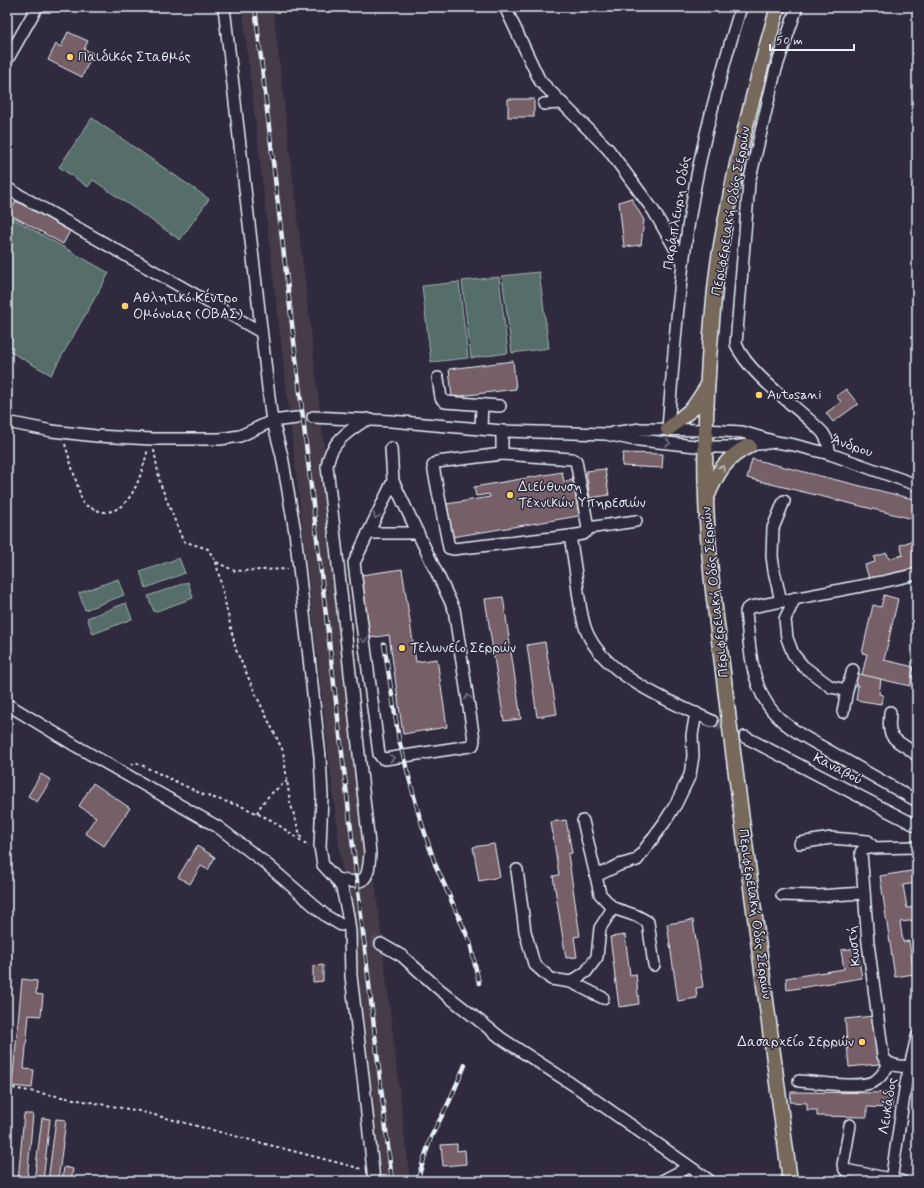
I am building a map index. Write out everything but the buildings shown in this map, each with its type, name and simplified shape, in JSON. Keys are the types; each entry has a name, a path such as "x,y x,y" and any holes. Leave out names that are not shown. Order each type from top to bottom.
{"main road":[{"name":"Περιφερειακή Οδός Σερρών","path":"778,7 760,68 749,114 722,244 713,305 707,386 705,447 709,546 728,713 790,1181"},
{"path":"668,429 693,408 707,386"},
{"path":"706,499 712,484 727,461 738,452 750,446"}],"street":[{"path":"7,60 37,7"},
{"path":"224,7 272,421 282,456 295,532 320,757 322,796 322,820 320,834 321,852 323,865 342,888 350,932 350,976 374,1176"},
{"path":"505,7 540,81 608,149 653,210 683,262"},
{"name":"Παράπλευρη Οδός","path":"668,429 683,262 695,185 721,74 742,7"},
{"path":"797,7 775,72 749,183 736,344 742,356 756,372 823,433 827,440 830,454"},
{"path":"544,104 562,103"},
{"path":"7,188 261,332"},
{"path":"438,378 441,398 445,402 500,406"},
{"path":"481,428 482,405"},
{"path":"313,417 481,428 502,431 606,434 630,439 705,447 732,448 776,442"},
{"path":"7,422 63,432 120,438 233,438 272,421 297,418"},
{"path":"336,879 347,882 356,882 367,877 369,871 370,853 328,456 339,440 367,420"},
{"path":"606,434 631,430 705,430 742,432 776,442"},
{"path":"502,431 502,454"},
{"name":"Άνδρου","path":"776,442 830,454 917,485"},
{"path":"391,448 392,481 454,609 474,743 470,746 385,759 379,754 354,563 392,481"},
{"path":"502,454 574,460 577,463 588,528 587,531 583,534 570,536 453,549 449,548 433,466 437,462 502,454"},
{"path":"782,600 773,563 773,528 784,501"},
{"path":"588,528 636,521"},
{"path":"368,532 418,533"},
{"path":"570,536 582,615 586,631 599,652 609,662 646,690 712,721"},
{"path":"917,574 748,607 746,612 753,671 760,691 776,715 803,736 917,801"},
{"path":"795,598 785,619 787,638 793,654 803,666 831,687 847,690"},
{"path":"843,712 847,690 853,670"},
{"path":"7,704 116,769 218,827 264,862 326,916 341,925"},
{"path":"890,712 890,733 895,740 903,744 917,756"},
{"path":"596,876 619,865 637,860 676,804 690,776 693,756 692,735 696,713"},
{"name":"Καναβού","path":"745,737 917,826"},
{"path":"583,821 600,894 613,908 637,916 648,922 654,965"},
{"path":"800,843 831,838 868,841 874,848 917,847"},
{"name":"Κωστή","path":"874,848 864,849 861,852 868,944 882,1052 884,1059 889,1064"},
{"path":"517,870 525,931 534,964 551,979 571,982 603,998"},
{"path":"782,895 817,896 864,893"},
{"path":"571,982 586,972 597,957 600,928 613,908"},
{"path":"381,944 402,956 439,989 501,1038 578,1088 710,1181"},
{"name":"Λευκάδος","path":"894,1180 917,1037"},
{"path":"799,1081 862,1085 878,1079 889,1064 913,1067"},
{"path":"850,1125 843,1165 845,1170 894,1180"},
{"path":"662,1181 690,1167"}],"path":[{"path":"63,432 83,504 104,512 126,503 131,497 152,439"},
{"path":"152,439 160,483 183,541 208,549 216,562 236,650 257,698 283,751 290,802 302,841"},
{"path":"216,562 235,570 299,569"},
{"path":"116,769 136,764 204,795 240,806 271,820 321,852"},
{"path":"257,813 260,806 273,791 287,781"},
{"path":"7,1087 139,1110 374,1176"}],"shaded area":[{"path":"242,7 273,7 410,1181 378,1181"}],"green space":[{"path":"92,118 209,199 180,240 93,180 88,187 59,167"},
{"path":"7,215 109,273 51,375 7,350"},
{"path":"539,272 549,348 512,353 502,276"},
{"path":"499,277 508,353 471,358 462,281"},
{"path":"459,282 468,358 431,362 422,286"},
{"path":"179,558 185,573 146,588 140,572"},
{"path":"118,579 124,595 85,610 79,593"},
{"path":"188,582 193,598 154,612 148,596"},
{"path":"126,603 132,619 93,634 87,618"}],"tunnel":[{"path":"297,418 313,417"},
{"path":"712,721 745,737"},
{"path":"342,925 381,944"}],"railway":[{"path":"255,7 392,1181"},
{"path":"384,644 399,740 419,815 435,864 470,942 479,983"},
{"path":"417,1181 431,1137 449,1102 465,1065"}],"place":[{"name":"Παιδικός Σταθμός","path":"70,57"},
{"name":"Αθλητικό Κέντρο Ομόνοιας (ΟΒΑΣ)","path":"125,306"},
{"name":"Autosani","path":"759,395"},
{"name":"Διεύθυνση Τεχνικών Υπηρεσιών","path":"510,495"},
{"name":"Τελωνείο Σερρών","path":"402,648"},
{"name":"Δασαρχείο Σερρών","path":"862,1042"}]}
